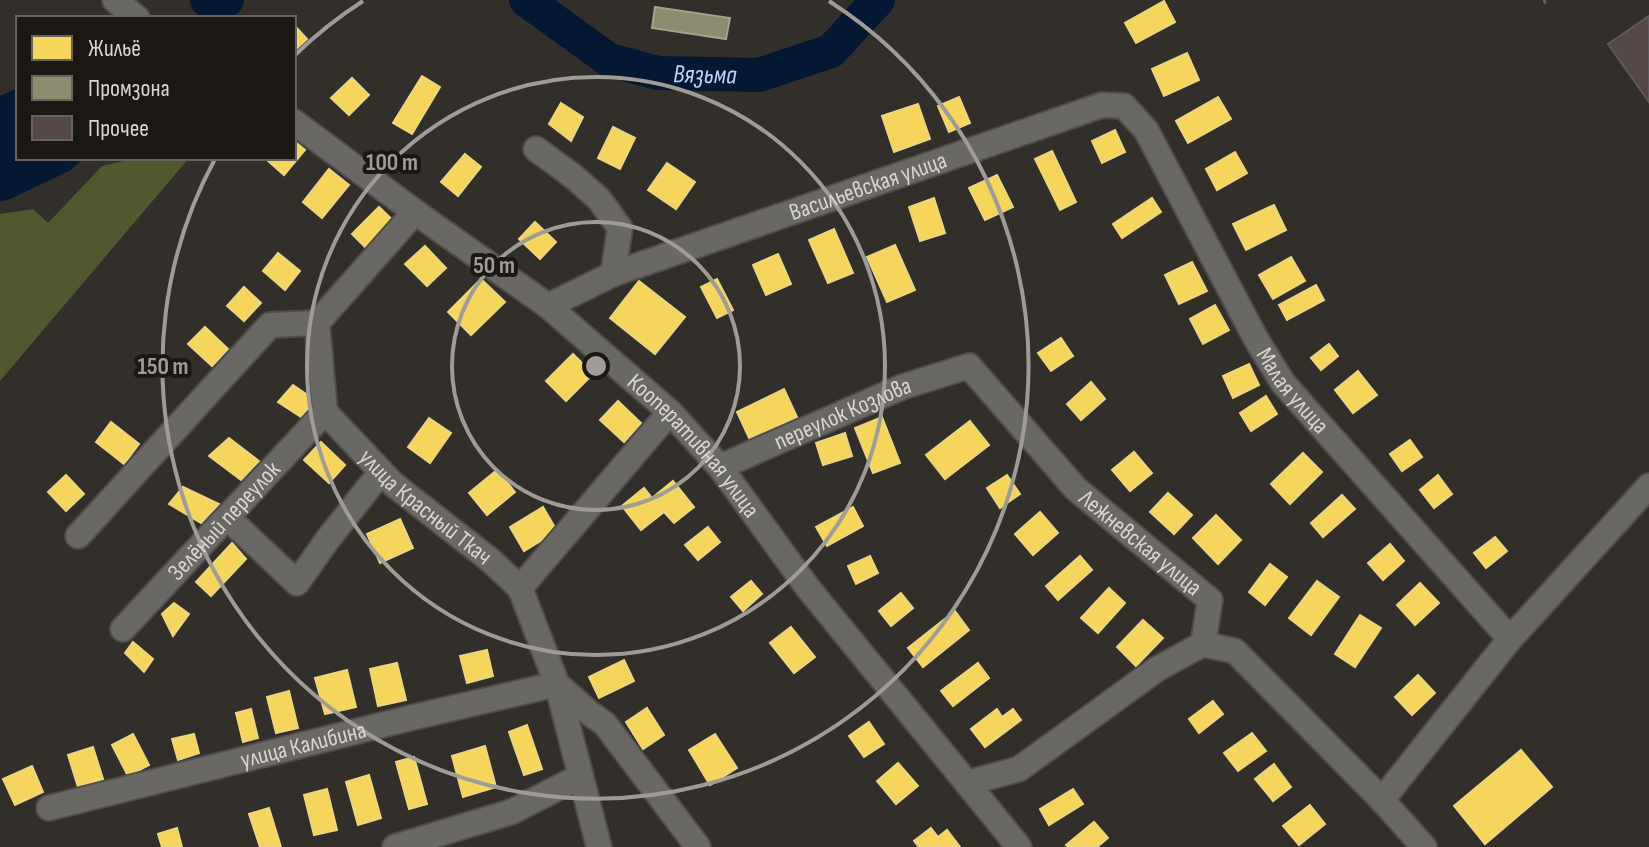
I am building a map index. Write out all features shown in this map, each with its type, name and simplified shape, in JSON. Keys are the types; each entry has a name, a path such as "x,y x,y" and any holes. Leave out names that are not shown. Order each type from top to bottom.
{"street":[{"path":"115,0 135,16"},
{"name":"Васильевская улица","path":"548,306 613,274 1102,105 1124,106"},
{"name":"Малая улица","path":"1124,106 1146,130 1256,339 1283,383 1510,639"},
{"name":"Кооперативная улица","path":"296,123 548,306 670,412 720,467 808,588 1019,847"},
{"path":"536,149 599,199 620,228 613,274"},
{"path":"78,536 270,325 317,323 415,212"},
{"path":"317,323 325,412"},
{"name":"переулок Козлова","path":"720,467 902,387 969,366"},
{"name":"Лежневская улица","path":"969,366 1076,489 1210,600 1203,644"},
{"name":"улица Красный Ткач","path":"325,412 393,484 490,560 520,588 557,684 599,847"},
{"name":"Зелёный переулок","path":"123,629 325,412"},
{"path":"520,588 670,412"},
{"path":"228,518 297,583 381,472"},
{"path":"1382,800 1510,639 1649,486"},
{"path":"967,783 1019,769 1157,669 1203,644 1235,651 1424,847"},
{"name":"улица Красный Ткач","path":"557,684 605,724 698,847"},
{"name":"улица Калибина","path":"49,808 557,684"},
{"path":"395,847 511,812 581,776"},
{"path":"987,847 1003,827"}],"path":[{"path":"1544,0 1547,7"}],"green space":[{"path":"128,160 187,160 0,381 0,214 33,209 48,223 102,166"}],"water":[{"path":"16,89 16,160 82,160 71,170 0,201 0,96"}],"building: Жильё":[{"path":"1164,1 1175,22 1136,43 1125,23"},
{"path":"296,27 307,39 296,49"},
{"path":"1187,53 1199,80 1164,96 1152,69"},
{"path":"422,76 440,87 412,134 393,123"},
{"path":"352,78 369,95 349,115 331,98"},
{"path":"959,97 970,123 949,132 938,106"},
{"path":"1218,97 1231,119 1188,143 1176,121"},
{"path":"561,103 583,117 571,141 549,124"},
{"path":"918,104 930,139 894,152 882,116"},
{"path":"613,127 635,138 620,169 598,158"},
{"path":"1115,130 1125,152 1102,163 1092,141"},
{"path":"296,143 305,150 284,175 267,160 296,160"},
{"path":"1052,151 1076,202 1060,210 1035,159"},
{"path":"1235,152 1247,173 1217,190 1206,169"},
{"path":"465,154 481,167 458,196 441,182"},
{"path":"667,163 695,182 676,209 648,190"},
{"path":"329,169 349,185 322,218 303,202"},
{"path":"997,175 1013,207 985,220 969,188"},
{"path":"934,198 945,233 920,241 909,207"},
{"path":"1152,198 1161,212 1122,238 1113,224"},
{"path":"1274,205 1286,230 1246,250 1233,224"},
{"path":"379,207 397,224 370,252 352,234"},
{"path":"535,222 556,242 540,259 519,239"},
{"path":"834,229 853,273 828,283 809,240"},
{"path":"895,245 915,290 887,302 867,257"},
{"path":"425,246 446,268 427,286 405,264"},
{"path":"278,253 300,271 285,290 263,271"},
{"path":"778,254 791,284 766,295 753,265"},
{"path":"1291,257 1305,281 1273,299 1259,275"},
{"path":"1192,262 1207,291 1179,304 1165,275"},
{"path":"481,279 505,302 471,335 448,312"},
{"path":"717,279 733,310 717,318 701,287"},
{"path":"639,281 685,317 655,354 610,318"},
{"path":"1316,285 1324,300 1287,320 1279,305"},
{"path":"244,287 261,303 244,321 227,306"},
{"path":"1215,305 1229,330 1203,344 1190,319"},
{"path":"205,327 228,349 212,366 188,344"},
{"path":"1061,338 1073,356 1051,371 1038,353"},
{"path":"1329,344 1338,356 1321,370 1311,358"},
{"path":"573,354 593,374 566,401 546,381"},
{"path":"1249,364 1259,385 1233,398 1223,376"},
{"path":"1358,371 1377,395 1353,413 1335,390"},
{"path":"1091,382 1105,399 1081,420 1067,404"},
{"path":"293,385 316,401 301,417 278,402"},
{"path":"784,389 797,417 750,440 737,412"},
{"path":"1266,396 1277,414 1251,431 1240,413"},
{"path":"618,401 641,423 624,442 600,420"},
{"path":"882,417 900,463 873,473 855,428"},
{"path":"429,418 451,433 430,463 408,447"},
{"path":"970,421 989,445 945,479 926,455"},
{"path":"111,422 139,444 124,464 96,442"},
{"path":"845,433 852,456 823,465 816,443"},
{"path":"229,438 259,461 241,480 209,456"},
{"path":"1410,440 1422,457 1402,471 1390,454"},
{"path":"321,442 345,465 329,483 304,460"},
{"path":"1134,452 1152,473 1130,491 1112,470"},
{"path":"1303,453 1322,472 1290,504 1271,484"},
{"path":"497,470 515,492 487,515 469,493"},
{"path":"66,475 84,494 66,511 48,492"},
{"path":"1007,475 1020,494 1000,508 987,488"},
{"path":"1438,475 1452,494 1434,508 1420,490"},
{"path":"673,481 694,507 674,523 664,512 641,530 622,506 644,488 652,498"},
{"path":"183,487 219,504 201,523 169,504"},
{"path":"1168,493 1192,515 1174,534 1150,512"},
{"path":"1342,495 1355,509 1323,537 1311,523"},
{"path":"543,507 557,531 524,551 510,527"},
{"path":"853,507 863,526 827,546 816,527"},
{"path":"1040,512 1058,533 1033,555 1015,534"},
{"path":"1216,515 1241,540 1218,564 1193,538"},
{"path":"400,519 413,548 380,563 367,534"},
{"path":"708,527 720,542 698,560 685,545"},
{"path":"1495,537 1507,551 1486,568 1474,553"},
{"path":"232,543 246,559 211,596 196,582"},
{"path":"1390,544 1404,561 1383,580 1368,563"},
{"path":"870,556 878,573 856,584 848,566"},
{"path":"1080,556 1092,570 1058,600 1046,586"},
{"path":"1270,564 1287,577 1265,605 1249,592"},
{"path":"751,581 762,594 743,611 731,597"},
{"path":"1317,581 1339,597 1311,635 1289,618"},
{"path":"1420,583 1439,603 1415,625 1397,605"},
{"path":"1109,588 1125,603 1098,633 1081,618"},
{"path":"901,593 913,608 891,626 879,611"},
{"path":"174,603 189,614 173,636 162,614"},
{"path":"955,611 969,630 923,667 908,648"},
{"path":"1360,615 1381,628 1355,667 1335,654"},
{"path":"1143,620 1163,638 1136,666 1117,647"},
{"path":"791,627 815,657 794,673 770,643"},
{"path":"133,642 153,659 144,672 125,653"},
{"path":"487,650 493,676 467,683 460,656"},
{"path":"624,660 634,681 599,698 589,677"},
{"path":"397,663 406,700 378,706 370,669"},
{"path":"978,663 989,678 953,706 941,691"},
{"path":"347,670 356,707 325,714 315,678"},
{"path":"1418,675 1435,693 1412,715 1395,697"},
{"path":"289,691 298,728 276,733 267,697"},
{"path":"1213,701 1223,714 1199,733 1189,719"},
{"path":"647,708 664,735 643,749 626,722"},
{"path":"251,709 258,738 243,742 236,713"},
{"path":"997,709 1002,717 1013,709 1021,720 985,747 971,729"},
{"path":"869,722 884,744 864,757 849,736"},
{"path":"527,725 542,769 524,775 509,732"},
{"path":"1252,733 1266,751 1238,771 1224,753"},
{"path":"133,734 149,765 128,776 112,745"},
{"path":"194,734 199,753 178,760 172,739"},
{"path":"715,734 737,768 710,785 689,750"},
{"path":"485,746 496,787 463,797 452,756"},
{"path":"93,747 103,779 78,787 68,755"},
{"path":"1521,750 1552,787 1485,844 1454,806"},
{"path":"414,757 427,804 409,809 396,762"},
{"path":"898,763 918,786 896,804 877,781"},
{"path":"1274,764 1291,787 1273,801 1255,779"},
{"path":"32,766 43,792 15,805 3,779"},
{"path":"369,775 381,818 358,825 346,782"},
{"path":"327,789 337,830 314,835 304,795"},
{"path":"1073,789 1083,804 1049,825 1040,809"},
{"path":"1310,805 1325,824 1299,845 1283,826"},
{"path":"269,808 281,847 260,847 249,814"},
{"path":"1094,822 1108,838 1097,847 1066,845"},
{"path":"177,828 182,847 162,847 158,834"},
{"path":"931,828 938,837 947,830 960,847 919,847 914,841"}],"building: Промзона":[{"path":"655,7 730,18 726,39 652,28"}],"building: Прочее":[{"path":"1649,16 1649,102 1608,44"}],"waterway":[{"name":"Вязьма","path":"207,0 217,7 227,0"},
{"name":"Вязьма","path":"526,0 609,60 658,73 759,75 831,51 878,0"}]}
